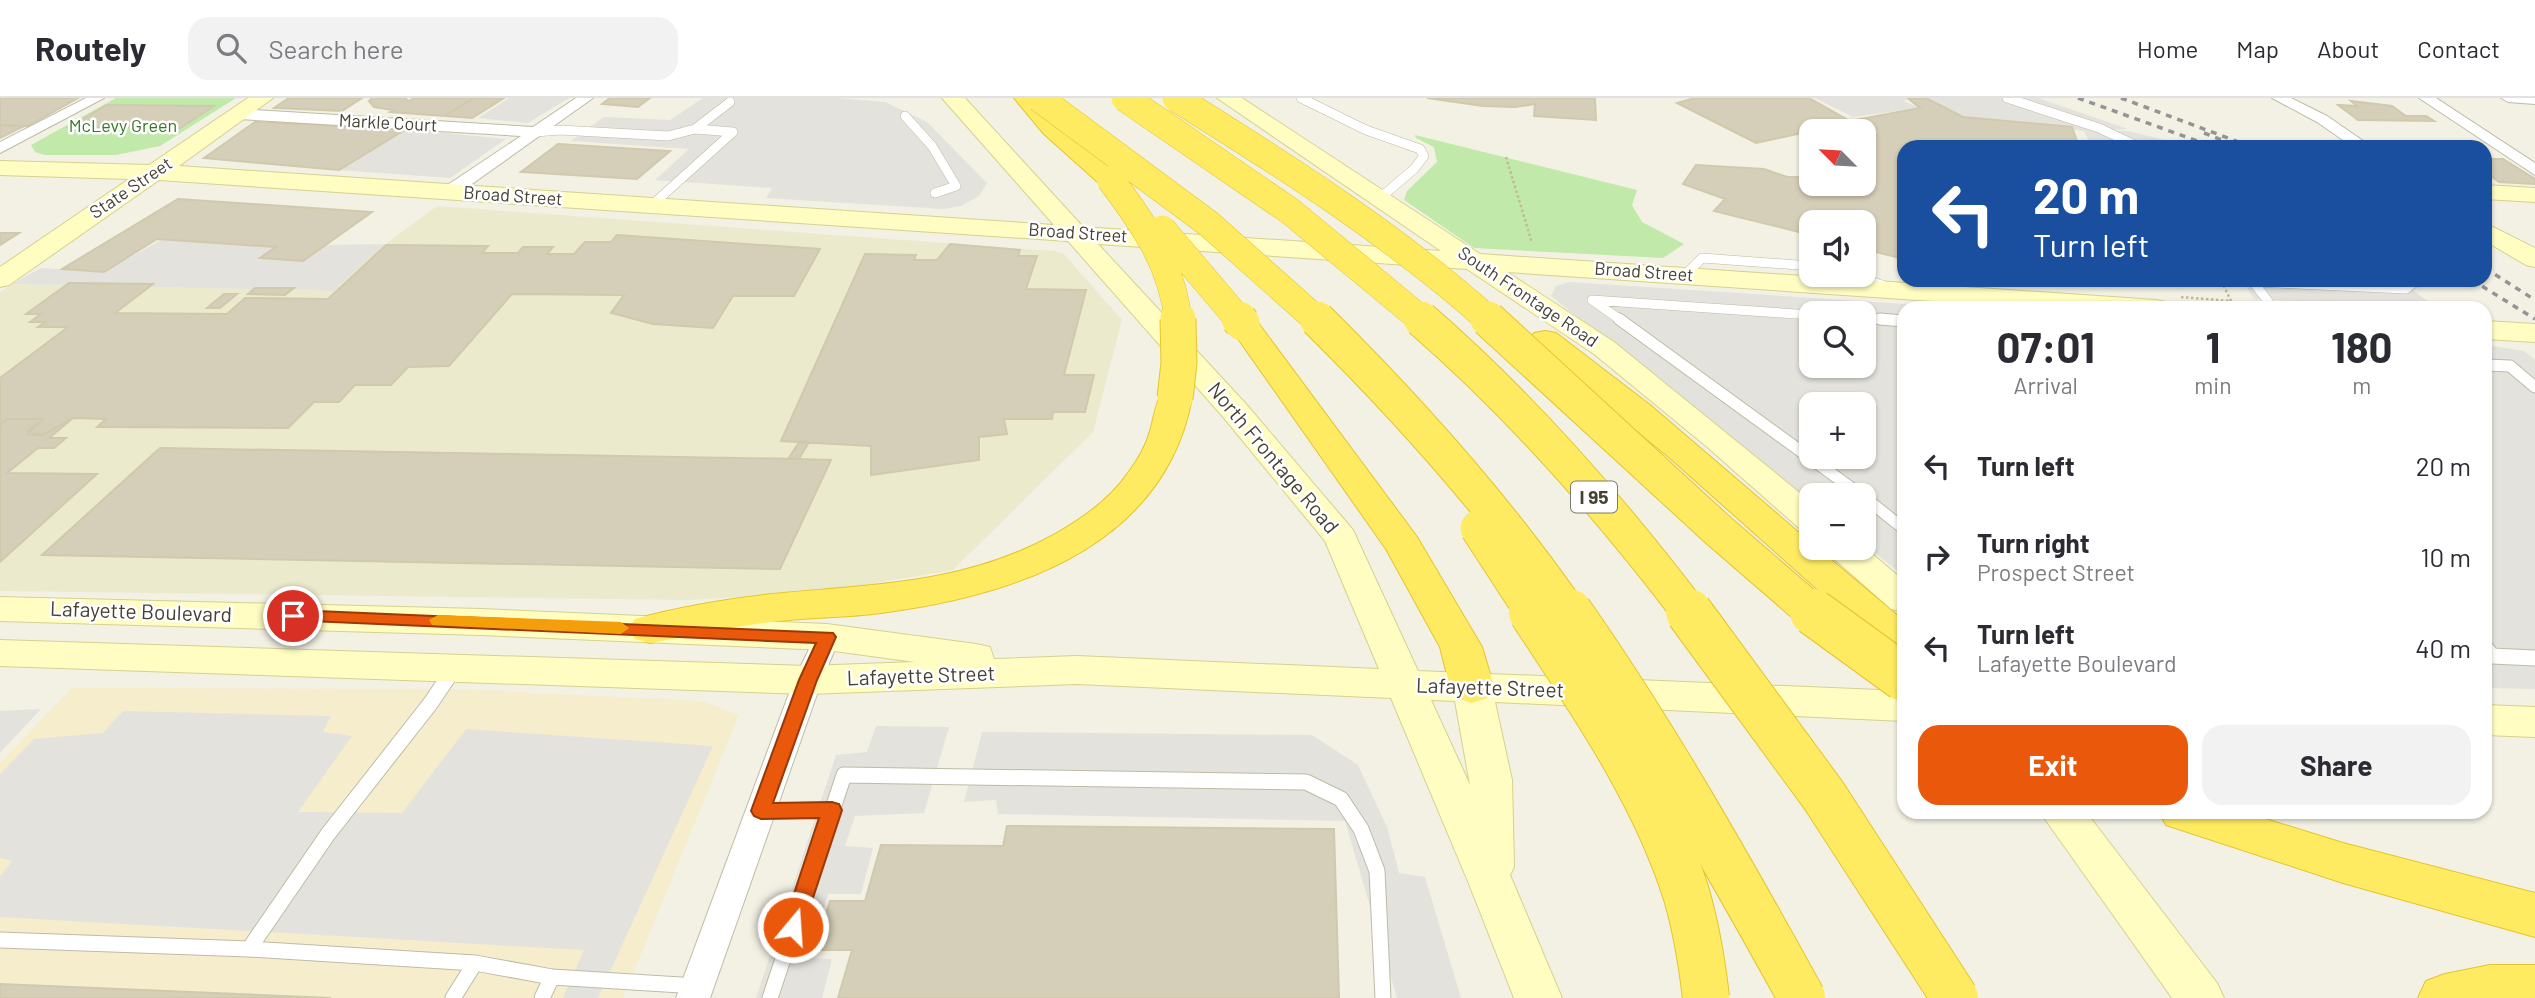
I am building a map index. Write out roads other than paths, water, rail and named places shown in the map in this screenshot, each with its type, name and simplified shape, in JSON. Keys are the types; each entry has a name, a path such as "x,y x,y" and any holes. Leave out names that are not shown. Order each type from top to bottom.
{"highway":[{"path":"1026,98 1053,129 1110,179 1174,242 1242,323 1403,546 1461,647 1472,687"},
{"path":"1039,98 1180,200 1307,309 1402,408 1508,530 1563,603 1613,677 1689,798 1801,998"},
{"name":"I 95","path":"1125,98 1256,186 1344,252 1434,332 1535,433 1646,559 1750,692 1849,834 1955,998"},
{"path":"1176,98 1468,286 1545,340 1628,404 1834,586 1897,637"},
{"path":"650,629 767,609 921,594 981,580 1032,560 1098,524 1131,494 1163,445 1175,398 1180,343 1174,287 1154,240 1110,179"},
{"path":"1343,207 1414,258 1486,318 1806,608 1897,673"},
{"path":"1402,408 1592,708 1655,818 1687,896 1697,934 1706,998"},
{"path":"2205,819 2343,863 2535,915"},
{"path":"2445,998 2490,989 2535,989"}],"main road":[{"name":"State Street","path":"0,279 262,98"},
{"name":"North Frontage Road","path":"953,98 1235,411 1340,538 1406,684 1538,998"},
{"name":"South Frontage Road","path":"1227,98 1604,348 1799,510"},
{"name":"Broad Street","path":"0,168 155,172 2047,301"},
{"path":"2492,192 2535,195"},
{"path":"2492,235 2535,259"},
{"path":"2492,331 2530,336"},
{"path":"1857,560 1897,594"},
{"name":"Lafayette Boulevard","path":"0,609 481,622 827,637"},
{"path":"15,653 50,631 63,609"},
{"path":"455,667 481,622"},
{"name":"Lafayette Street","path":"827,637 1077,670"},
{"path":"15,653 808,680"},
{"name":"Lafayette Street","path":"808,680 1077,670 1897,706"},
{"name":"North Frontage Road","path":"1472,687 1491,780 1492,884"},
{"path":"2492,720 2535,722"},
{"path":"2067,819 2200,998"}],"street":[{"path":"0,148 97,98"},
{"path":"449,192 586,98"},
{"path":"2279,98 2353,140"},
{"path":"2426,98 2490,140"},
{"path":"2508,98 2535,100"},
{"name":"Markle Court","path":"239,114 536,132"},
{"path":"2492,142 2535,170"},
{"path":"696,992 808,680 827,637"}],"lane":[{"path":"1301,98 1366,130 1420,149 1424,156 1414,169 1380,198"},
{"path":"2007,98 2099,128 2124,140"},
{"path":"695,129 730,102"},
{"path":"905,116 932,146 956,186 935,193"},
{"path":"536,132 560,130 667,136 695,129 733,132 652,205"},
{"path":"1685,275 1702,258 1799,265"},
{"path":"1876,283 1895,290"},
{"path":"2380,287 2408,287"},
{"path":"1799,314 1592,300 1845,483"},
{"path":"1876,319 1897,320"},
{"path":"2492,365 2510,366 2535,387"},
{"path":"1876,506 1897,523"},
{"path":"2492,656 2535,658"},
{"path":"249,949 328,834 430,704 455,667"},
{"path":"770,998 844,775 1306,782 1341,799 1361,829 1377,871 1383,998"},
{"path":"761,811 832,810"},
{"path":"0,940 249,949 475,963 552,977 696,992"},
{"path":"453,998 475,963"},
{"path":"542,998 552,977"}],"railway":[{"path":"2078,98 2195,140"},
{"path":"2121,98 2233,140"},
{"path":"2204,133 2222,140"},
{"path":"2492,272 2535,300"},
{"path":"2483,287 2535,319"}],"park label":[{"name":"McLevy Green","path":"123,126"}]}
